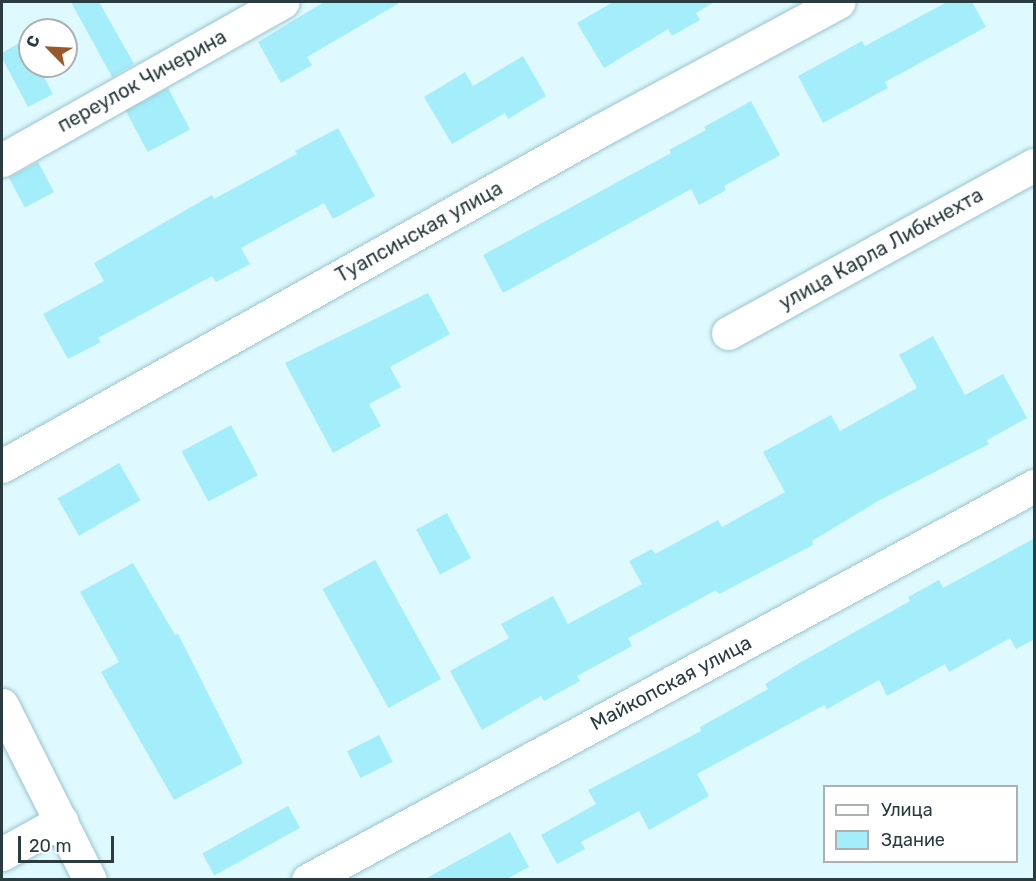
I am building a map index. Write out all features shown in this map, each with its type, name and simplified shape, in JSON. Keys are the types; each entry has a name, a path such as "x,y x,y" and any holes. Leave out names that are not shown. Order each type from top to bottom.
{"street":[{"name":"переулок Чичерина","path":"2,160 282,2"},
{"name":"Туапсинская улица","path":"2,466 599,131 839,2"},
{"name":"улица Карла Либкнехта","path":"728,333 1035,165"},
{"name":"Майкопская улица","path":"308,879 1035,486"},
{"path":"2,705 90,879"},
{"path":"2,854 61,821"}],"building":[{"path":"71,2 99,2 134,64 112,77"},
{"path":"324,2 401,2 307,57 312,65 281,83 258,42"},
{"path":"613,2 714,2 696,13 700,20 672,36 668,29 604,68 577,23"},
{"path":"947,2 972,2 986,27 885,82 888,88 823,123 798,76 862,41 865,46"},
{"path":"18,44 18,78 44,78 53,94 28,107 2,58 2,53"},
{"path":"523,56 546,96 508,119 505,113 452,144 424,97 465,72 473,86"},
{"path":"168,88 190,129 148,152 126,111"},
{"path":"751,101 780,155 724,186 726,190 699,205 691,189 503,293 483,255 671,153 669,150 706,130 704,127"},
{"path":"338,128 375,196 333,219 324,203 241,248 250,264 216,282 212,276 98,338 101,342 68,359 43,314 104,281 94,263 212,195 214,199 297,154 295,151"},
{"path":"38,162 54,192 25,208 9,177"},
{"path":"428,293 450,334 390,367 401,387 369,404 381,426 333,453 285,363"},
{"path":"933,336 965,395 1003,374 1027,418 987,440 989,444 878,501 812,541 813,545 719,594 716,590 628,638 632,646 577,676 580,681 544,701 541,696 482,730 450,671 509,638 501,624 553,596 568,624 642,584 629,561 652,549 655,554 718,520 722,527 785,492 763,452 831,415 840,431 917,388 899,355"},
{"path":"231,425 258,475 208,502 182,451"},
{"path":"119,463 140,500 79,536 58,498"},
{"path":"447,513 471,558 440,574 416,529"},
{"path":"1035,538 1035,639 1016,649 1010,638 949,672 945,664 887,696 879,680 827,709 824,705 697,774 709,796 649,830 639,811 581,842 585,849 557,864 541,835 596,804 588,790 701,731 700,727 768,689 765,684 910,601 908,597 939,580 943,588"},
{"path":"375,560 441,679 388,708 323,589"},
{"path":"133,563 175,635 178,634 243,763 174,800 101,672 119,662 80,592"},
{"path":"379,735 393,762 361,778 347,751"},
{"path":"288,806 300,828 214,875 202,854"},
{"path":"510,832 529,867 506,879 425,879"}]}
